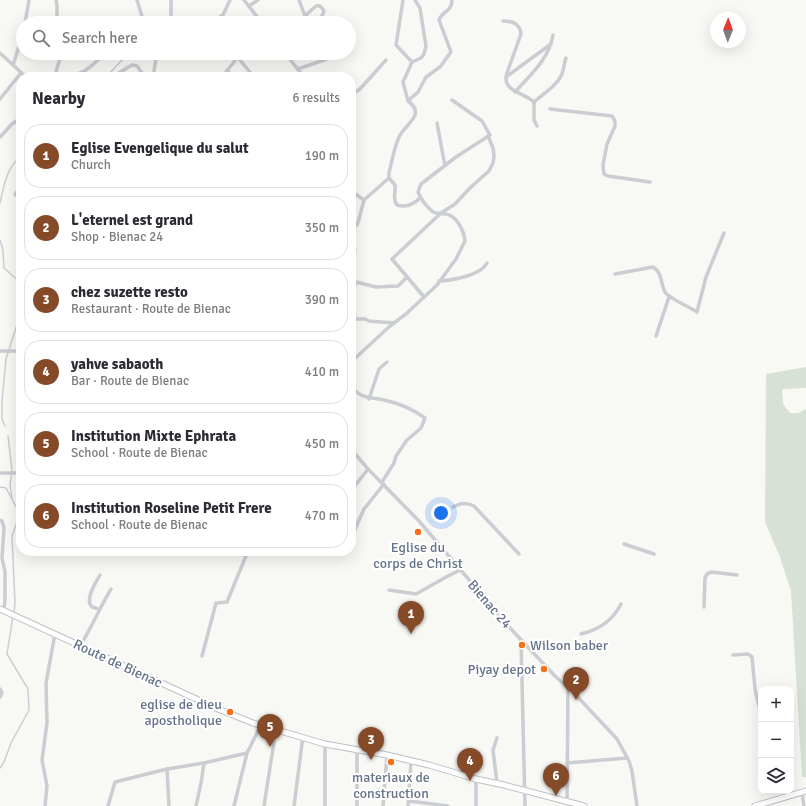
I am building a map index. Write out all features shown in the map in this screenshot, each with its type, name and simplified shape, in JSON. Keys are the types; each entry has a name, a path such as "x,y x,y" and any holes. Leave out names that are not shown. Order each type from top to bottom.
{"main road":[{"name":"Route de Bienac","path":"4,610 227,713 261,725 303,736 325,744 387,755 411,762 429,765 476,779 497,783 584,806"},
{"path":"755,806 804,792"}],"street":[{"path":"26,16 29,0"},
{"path":"56,0 57,16"},
{"path":"137,0 142,16"},
{"path":"170,0 171,15"},
{"path":"221,16 230,0"},
{"path":"244,0 257,16"},
{"path":"249,6 258,0"},
{"path":"299,0 305,16 316,6 322,7 324,11 322,16"},
{"path":"403,0 396,45 412,62"},
{"path":"415,0 422,15 426,46 424,54 421,58 412,62 403,82 408,101 414,107 414,115 410,124 399,135 389,178 395,185 394,197 397,205 407,206 420,198"},
{"path":"408,101 418,92 426,76 440,67 451,52 439,20 440,17 451,7 452,0"},
{"path":"503,21 515,23 521,30 521,34 505,78 508,86 515,92 534,102"},
{"path":"515,92 544,60 552,43 553,35"},
{"path":"505,78 552,43"},
{"path":"0,53 21,72"},
{"path":"13,65 16,56"},
{"path":"534,102 559,80 562,75 566,58"},
{"path":"57,72 59,60"},
{"path":"80,72 90,68 99,60"},
{"path":"155,72 156,60"},
{"path":"227,70 235,60"},
{"path":"240,60 250,72"},
{"path":"291,60 300,72"},
{"path":"298,69 323,60"},
{"path":"356,92 386,60"},
{"path":"120,72 132,65 137,66 141,72"},
{"path":"0,99 16,78"},
{"path":"424,297 392,259 441,213 455,204 471,186 489,171 493,163 494,156 493,148 488,136 490,135 482,121 452,100"},
{"path":"534,102 534,120 537,126"},
{"path":"550,109 612,116 615,121 615,126 607,144 603,165 604,174 608,176 650,182"},
{"path":"0,137 16,121"},
{"path":"437,123 445,166"},
{"path":"356,357 424,297 456,259 465,241 462,229 448,214 434,212 420,198 418,192 421,184 488,136"},
{"path":"356,226 360,219 364,200 389,178"},
{"path":"356,194 364,200"},
{"path":"615,274 653,267 658,270 664,290 669,297 697,312 706,277 724,233"},
{"path":"439,281 450,280 477,272 487,263"},
{"path":"356,282 376,287 398,286 407,277"},
{"path":"656,336 669,297"},
{"path":"356,319 394,323"},
{"path":"0,351 16,351"},
{"path":"369,399 379,369 387,362"},
{"path":"356,392 369,399 388,401 417,413 425,418 421,428 407,440 396,456 394,463 383,483 364,509 356,527"},
{"name":"Bienac 24","path":"356,456 419,520 521,640 617,739 632,771 637,806"},
{"path":"356,484 368,469"},
{"path":"0,473 16,473"},
{"path":"453,507 460,503 468,503 474,506 518,554"},
{"path":"0,520 4,524 2,544 5,598 4,610"},
{"path":"624,544 654,554"},
{"path":"202,656 216,603 227,602 246,556"},
{"path":"389,590 416,594 460,570"},
{"path":"704,607 705,578 707,574 711,572 737,575"},
{"path":"99,609 93,607 89,599 94,585 100,576"},
{"path":"80,646 111,589"},
{"path":"581,634 594,631 617,612 621,604"},
{"path":"45,806 47,786 42,760 47,723 46,684 55,634"},
{"path":"521,640 525,806"},
{"path":"732,655 748,654 752,657 755,689 758,702"},
{"path":"567,802 568,688"},
{"path":"0,689 2,693 0,697"},
{"path":"234,806 247,753 261,725"},
{"path":"264,806 276,729"},
{"path":"294,806 303,736"},
{"path":"497,783 493,750 498,738"},
{"path":"325,744 325,806"},
{"path":"357,750 357,806"},
{"path":"108,806 115,782 167,769 204,763 247,753"},
{"path":"383,806 387,755"},
{"path":"567,763 627,758"},
{"path":"408,806 411,762"},
{"path":"196,806 202,783 204,763"},
{"path":"167,769 169,806"},
{"path":"476,779 476,806"},
{"path":"804,792 804,806"},
{"path":"409,801 448,806"}],"shaded area":[{"path":"806,367 806,388 783,389 782,391 783,404 790,413 798,413 806,409 806,777 802,777 791,591 780,557 765,522 766,374"}],"waterway":[{"path":"111,72 122,60"},
{"path":"0,203 4,184 12,166 16,161"},
{"path":"0,240 3,250 4,268 16,279"},
{"path":"5,426 2,419 2,401 6,359 16,328"},
{"path":"8,436 12,470 10,485 12,499"},
{"path":"0,487 6,488 16,507"},
{"path":"14,613 15,603 12,536 16,525"},
{"path":"0,768 4,762 11,743 29,710 28,689 7,654 13,616"}],"place":[{"name":"Eglise du corps de Christ","path":"418,532"},
{"name":"Eglise Evengelique du salut","path":"411,634"},
{"name":"Wilson baber","path":"522,645"},
{"name":"Piyay depot","path":"544,669"},
{"name":"L'eternel est grand","path":"576,700"},
{"name":"eglise de dieu apostholique","path":"230,712"},
{"name":"Institution Mixte Ephrata","path":"270,747"},
{"name":"chez suzette resto","path":"371,760"},
{"name":"materiaux de construction","path":"391,762"},
{"name":"yahve sabaoth","path":"470,781"},
{"name":"Institution Roseline Petit Frere","path":"556,796"}]}
